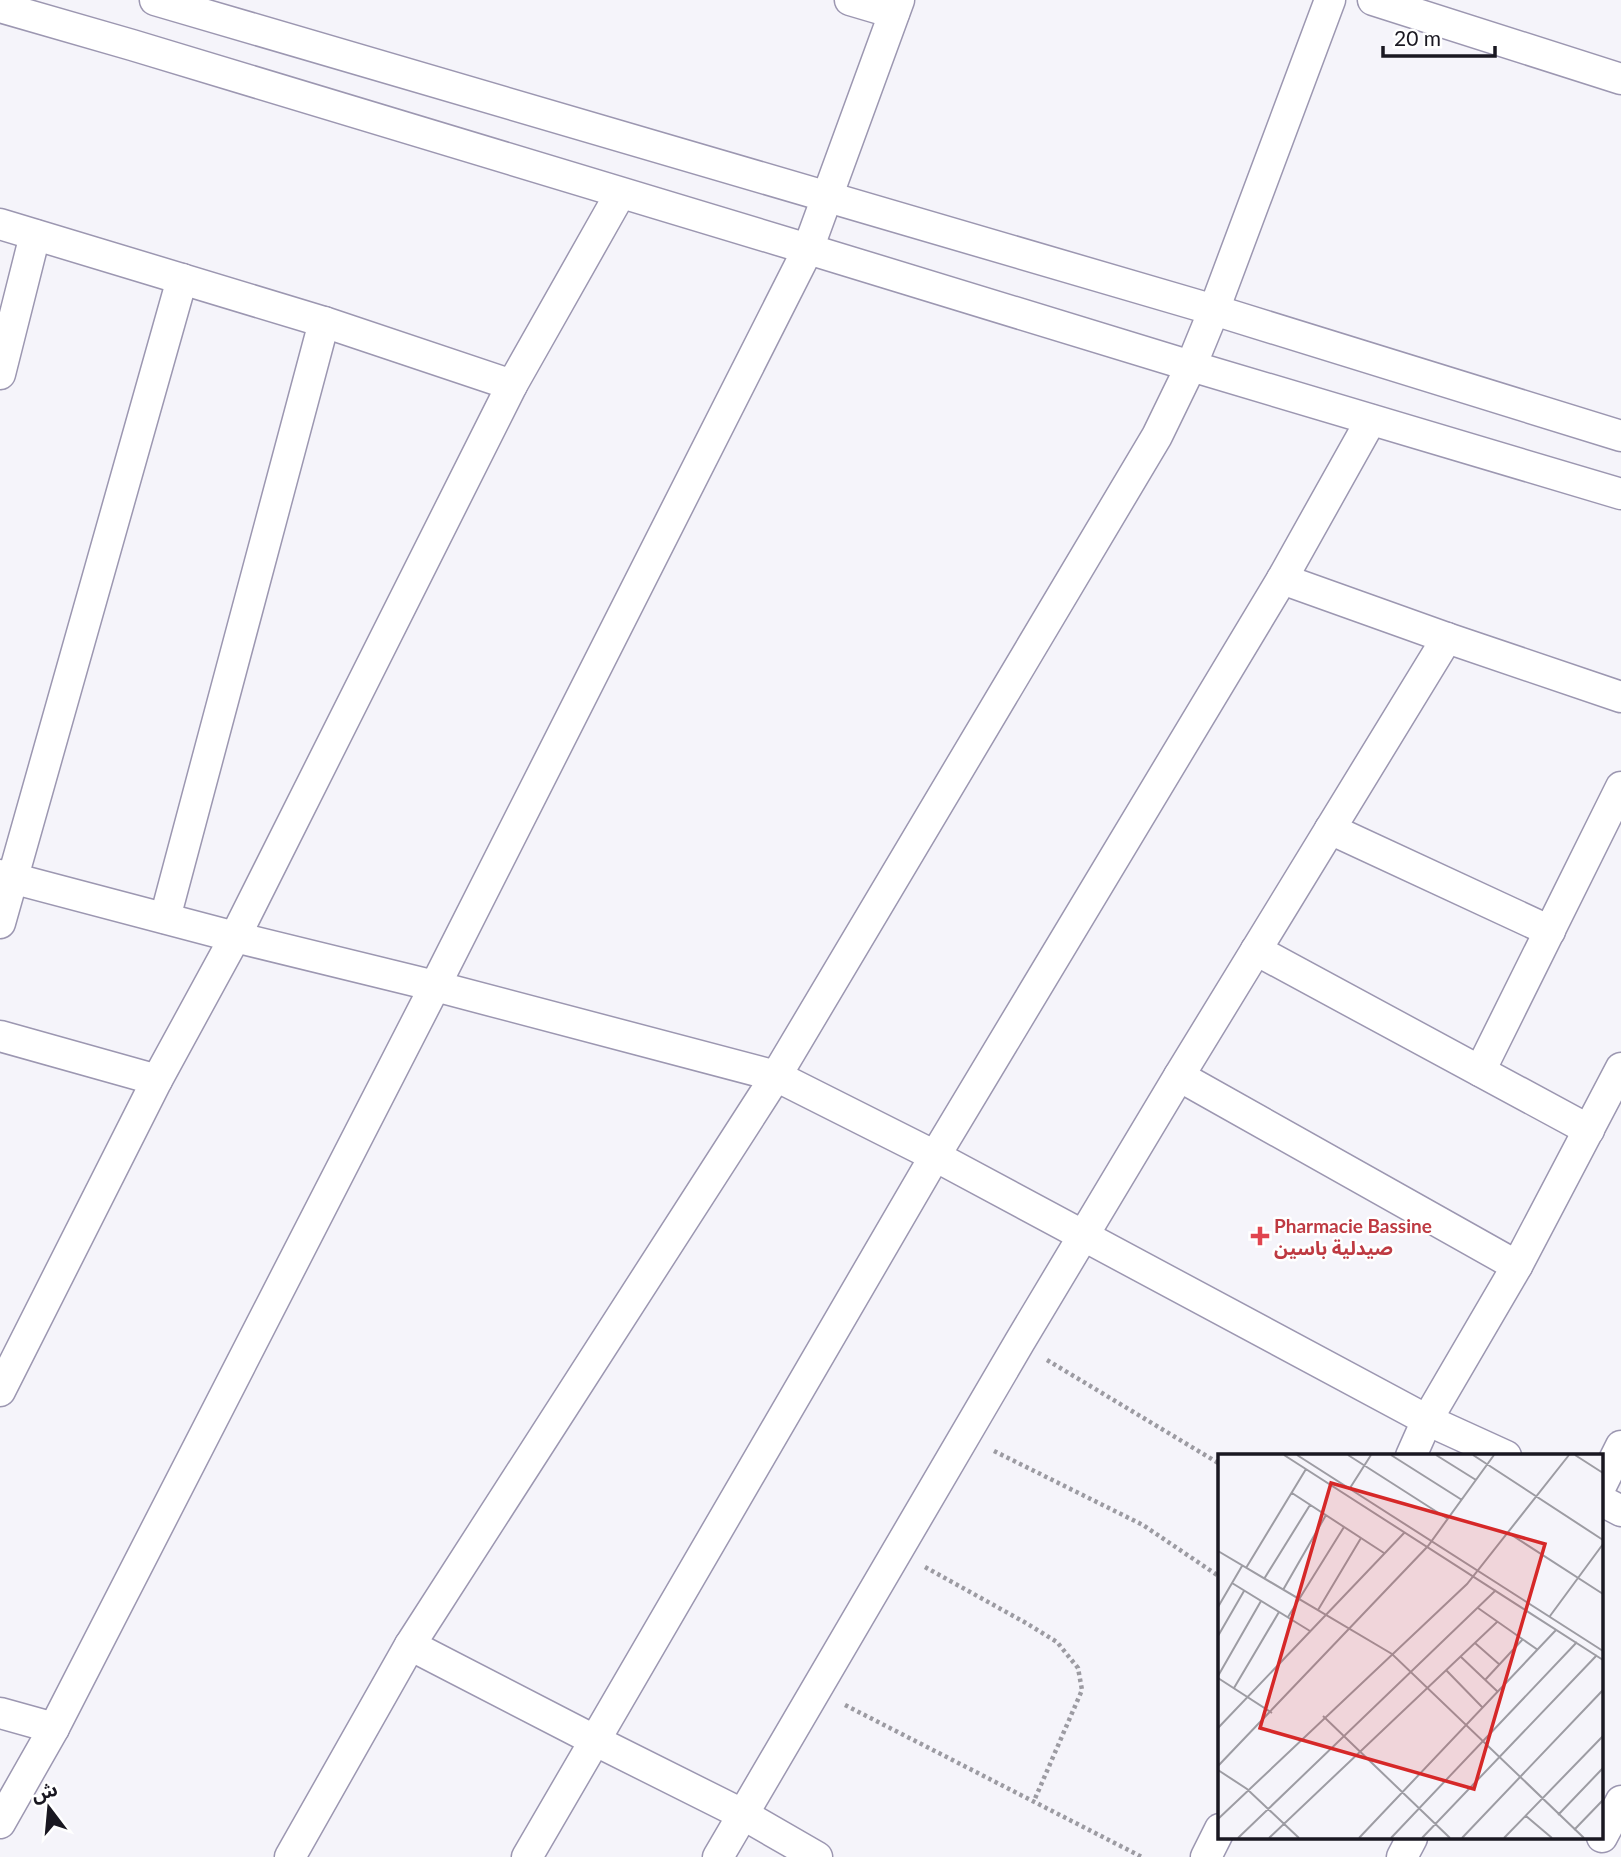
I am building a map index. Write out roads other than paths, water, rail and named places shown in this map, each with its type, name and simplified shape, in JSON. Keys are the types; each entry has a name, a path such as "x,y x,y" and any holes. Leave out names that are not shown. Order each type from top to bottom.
{"street":[{"path":"155,0 1214,310 1621,436"},
{"path":"0,1823 54,1728 435,986 808,249 896,6 850,0"},
{"path":"290,1857 410,1645 776,1076 1157,436 1191,366 1214,310 1330,0"},
{"path":"1373,0 1621,79"},
{"path":"0,7 1621,494"},
{"path":"0,1391 157,1080 235,937 512,385 620,194"},
{"path":"0,224 324,322 512,385"},
{"path":"0,374 34,235"},
{"path":"0,923 6,877 182,279"},
{"path":"165,918 324,322"},
{"path":"527,1857 935,1156 1282,579 1371,420"},
{"path":"1282,579 1621,697"},
{"path":"718,1857 1019,1343 1447,638"},
{"path":"1480,1071 1621,787"},
{"path":"1330,829 1550,931"},
{"path":"6,877 776,1076 935,1156 1427,1420 1502,1454"},
{"path":"1256,950 1589,1130"},
{"path":"0,1036 157,1080"},
{"path":"1411,1454 1427,1420 1517,1266 1621,1068"},
{"path":"1179,1076 1517,1266"},
{"path":"1604,1480 1621,1446"},
{"path":"1604,1502 1621,1511"},
{"path":"410,1645 744,1815 817,1857"},
{"path":"0,1713 54,1728"},
{"path":"1604,1833 1621,1801"},
{"path":"1206,1857 1218,1833"},
{"path":"1402,1857 1411,1840"},
{"path":"1591,1857 1600,1840"}],"place":[{"name":"Pharmacie Bassine صيدلية باسين","path":"1260,1236"}]}
